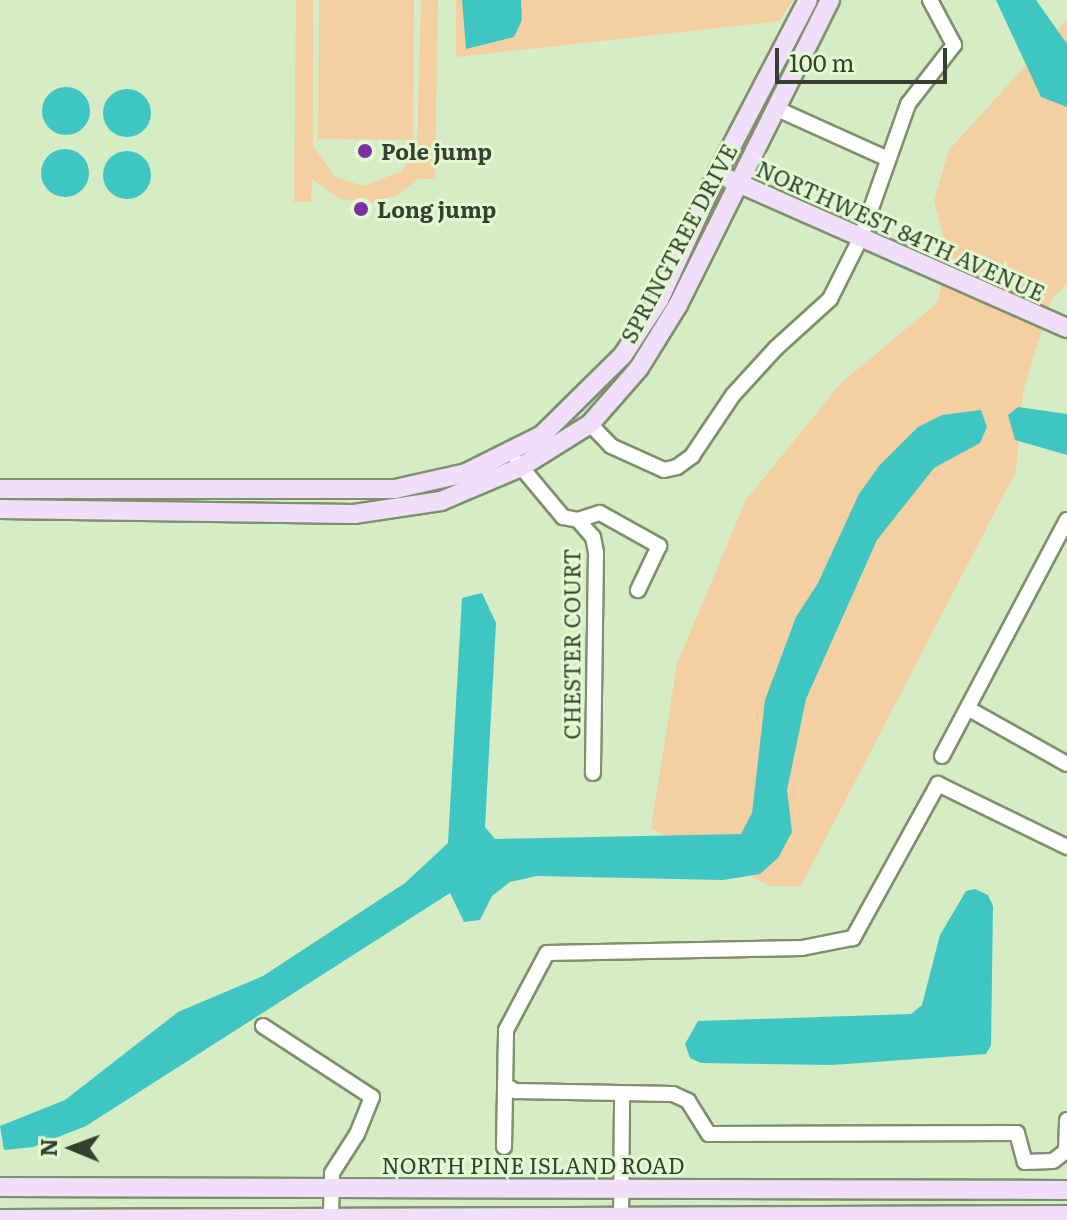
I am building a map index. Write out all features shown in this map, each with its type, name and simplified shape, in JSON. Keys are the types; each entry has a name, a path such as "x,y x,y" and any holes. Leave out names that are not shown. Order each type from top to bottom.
{"street":[{"name":"SPRINGTREE DRIVE","path":"0,489 353,493 428,485 516,460 623,355 659,300 717,174 808,0"},
{"name":"SPRINGTREE DRIVE","path":"0,509 354,514 441,501 590,424 622,390 655,342 830,0"},
{"path":"590,424 611,446 664,470 677,467 692,456 733,395 776,348 830,299 861,237 908,104 954,45 930,0"},
{"path":"775,108 888,159"},
{"name":"NORTHWEST 84TH AVENUE","path":"717,174 1067,328"},
{"path":"516,460 563,517 578,520 600,513 659,546 638,590"},
{"name":"CHESTER COURT","path":"578,520 593,537 596,553 593,773"},
{"path":"942,756 1067,520"},
{"path":"969,709 1067,764"},
{"path":"504,1147 506,1030 547,953 802,948 853,938 938,784 1067,847"},
{"path":"263,1026 372,1097 357,1134 332,1173 331,1215"},
{"name":"NORTH PINE ISLAND ROAD","path":"505,1085 515,1091 673,1094 688,1101 709,1134 1017,1133 1025,1162 1053,1161 1066,1151"},
{"path":"621,1218 622,1095"},
{"path":"1066,1151 1067,1120"},
{"name":"NORTH PINE ISLAND ROAD","path":"0,1187 332,1191 1067,1190"},
{"path":"0,1219 331,1215 621,1218 1067,1215"}],"shaded area":[{"path":"296,0 313,0 313,146 335,177 363,186 402,171 417,145 421,0 438,0 435,179 418,179 398,195 370,203 340,199 312,179 311,202 294,202"},
{"path":"319,0 414,0 413,140 318,139"},
{"path":"456,0 793,0 779,21 456,57"},
{"path":"1067,20 1067,284 1051,300 1023,392 1016,471 801,886 770,886 651,828 677,664 746,500 841,383 937,303 949,255 934,201 949,150"}],"water":[{"path":"462,0 521,0 522,20 514,37 466,49"},
{"path":"996,0 1036,0 1067,44 1067,107 1041,97"},
{"path":"66,87 83,94 90,111 83,128 66,135 49,128 42,111 49,94"},
{"path":"127,89 144,96 151,113 144,130 127,137 110,130 103,113 110,96"},
{"path":"65,149 82,156 89,173 82,190 65,197 48,190 41,173 48,156"},
{"path":"127,151 144,158 151,175 144,192 127,199 110,192 103,175 110,158"},
{"path":"1018,407 1067,414 1067,455 1015,440 1008,415"},
{"path":"981,410 987,427 980,443 934,468 877,540 806,699 787,790 792,832 778,858 760,874 723,880 537,876 510,882 492,896 480,920 464,922 450,893 86,1126 33,1147 4,1150 0,1126 65,1100 178,1012 263,976 405,883 448,843 462,598 482,593 496,623 485,827 495,839 741,834 752,813 765,700 796,617 818,583 859,494 879,466 918,427 942,415"},
{"path":"975,889 988,895 993,906 991,1045 986,1054 832,1065 701,1063 690,1058 685,1044 698,1021 911,1014 922,1005 940,935 966,891"}],"place":[{"name":"Pole jump","path":"365,151"},
{"name":"Long jump","path":"361,209"}]}
